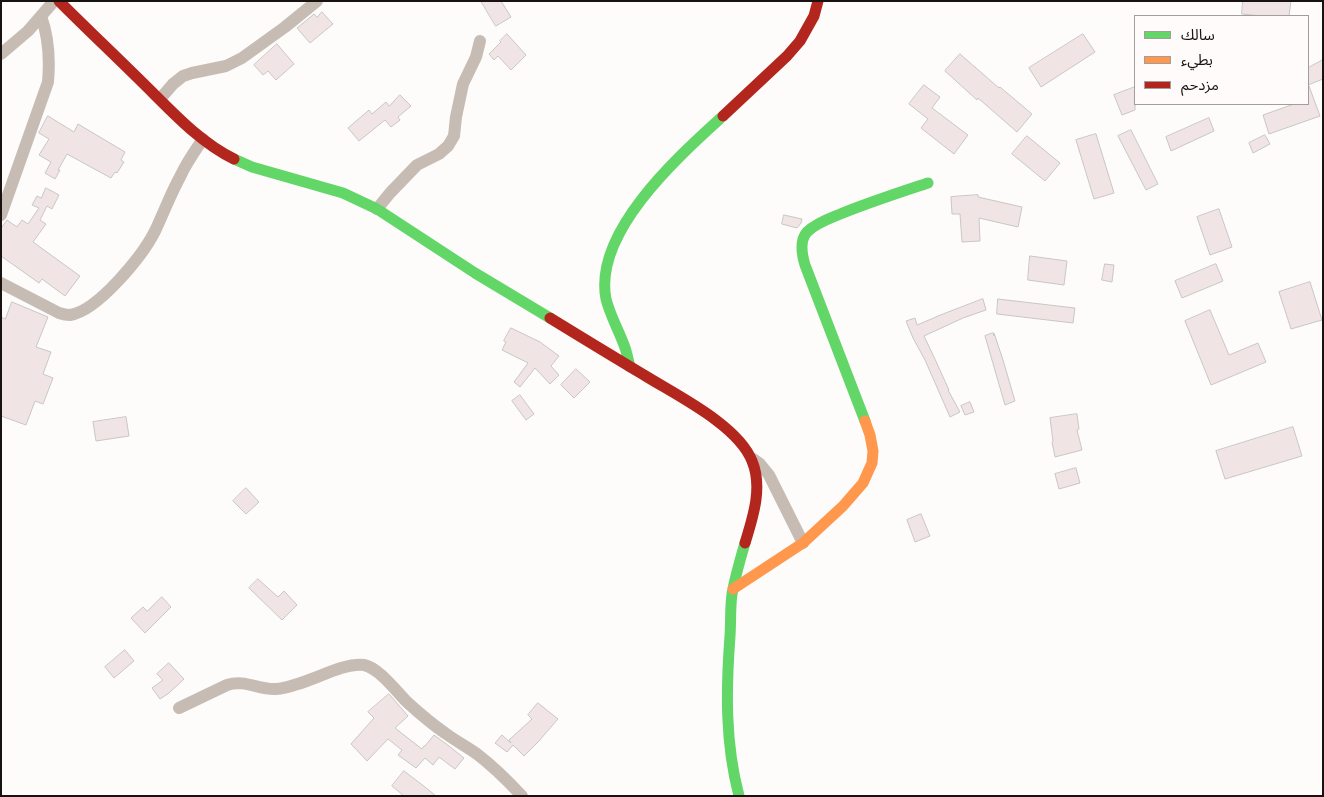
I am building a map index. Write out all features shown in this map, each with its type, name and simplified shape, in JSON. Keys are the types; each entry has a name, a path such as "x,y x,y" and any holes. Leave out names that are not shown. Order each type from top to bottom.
{"street":[{"path":"1,54 28,31 54,1"},
{"path":"59,1 160,99 203,139 221,152 252,167 343,193 377,209 475,274 630,366 714,418 733,433 753,460 756,471 757,490 733,589 727,669 727,714 731,764 739,796"},
{"path":"160,99 183,76 226,66 242,58 317,1"},
{"path":"630,366 625,346 614,324 606,298 605,277 610,254 622,228 640,200 663,174 706,131 787,56 800,41 814,16 818,1"},
{"path":"1,215 48,82 50,59 41,16"},
{"path":"377,209 417,164 439,154 448,146 454,136 463,84 476,57 480,41"},
{"path":"1,283 59,313 68,315 78,313 89,307 116,284 134,263 155,232 180,176 203,139"},
{"path":"733,589 804,543 843,506 863,483 872,463 873,451 870,435 805,265 803,240 808,230 824,220 928,183"},
{"path":"753,460 760,464 769,475 804,543"},
{"path":"178,708 234,682 275,690 349,666 364,665 374,670 386,680 419,713 501,773 522,796"}],"building":[{"path":"481,1 501,1 511,17 496,26"},
{"path":"1243,1 1291,1 1289,15 1242,14"},
{"path":"322,12 333,24 310,43 297,28 314,14 317,17"},
{"path":"507,34 526,55 511,70 498,56 494,60 489,54"},
{"path":"1083,34 1095,52 1041,87 1029,68"},
{"path":"277,44 294,64 276,80 268,71 263,75 254,65"},
{"path":"960,54 1032,114 1017,132 945,71"},
{"path":"1323,60 1323,79 1309,85 1309,67"},
{"path":"924,85 940,97 932,108 968,135 954,154 921,128 928,119 909,104"},
{"path":"1309,86 1320,116 1269,134 1263,115 1291,105 1309,105"},
{"path":"1134,87 1135,110 1122,115 1114,95"},
{"path":"400,95 411,106 398,117 400,120 391,127 385,120 359,141 348,128 369,110 372,114 386,102 389,106"},
{"path":"48,116 74,132 78,124 125,152 121,160 124,162 117,173 115,172 111,178 67,154 55,179 45,173 51,162 39,155 49,139 39,133"},
{"path":"1209,118 1214,131 1171,151 1166,137"},
{"path":"1131,130 1158,184 1146,190 1118,136"},
{"path":"1096,134 1114,193 1094,199 1076,140"},
{"path":"1265,135 1270,144 1253,153 1249,143"},
{"path":"1027,136 1060,163 1045,181 1012,154"},
{"path":"46,188 59,195 52,209 47,206 40,220 46,224 33,242 80,276 65,296 42,279 39,283 1,256 1,228 7,220 17,227 22,220 28,224 39,208 32,205 37,196 41,198"},
{"path":"978,195 978,197 1022,207 1018,227 979,218 980,241 962,242 960,214 952,214 951,197"},
{"path":"1219,209 1232,247 1210,255 1197,217"},
{"path":"784,215 802,219 801,223 797,228 782,224"},
{"path":"1030,256 1067,261 1064,285 1028,280"},
{"path":"1105,264 1114,265 1112,282 1102,280"},
{"path":"1216,264 1223,281 1182,298 1175,281"},
{"path":"1310,282 1322,320 1291,329 1279,292"},
{"path":"983,299 986,310 963,318 924,336 960,412 950,417 906,321 915,318 917,325"},
{"path":"998,299 1075,308 1073,323 997,314"},
{"path":"12,302 48,317 36,347 51,352 43,374 53,378 43,404 35,401 26,425 1,416 1,317 5,319"},
{"path":"1210,310 1229,355 1258,343 1266,362 1211,385 1185,321"},
{"path":"511,328 540,342 559,356 551,366 559,375 550,384 535,368 520,387 514,382 528,363 502,350 506,342 504,341"},
{"path":"993,333 1015,401 1005,405 985,336"},
{"path":"576,369 590,382 574,398 561,385"},
{"path":"520,395 534,414 526,420 512,401"},
{"path":"970,402 974,412 965,415 961,406"},
{"path":"1077,414 1079,429 1077,430 1082,450 1055,457 1050,418"},
{"path":"126,417 129,436 96,441 93,422"},
{"path":"1293,427 1302,456 1225,479 1216,451"},
{"path":"1076,468 1080,483 1059,489 1055,474"},
{"path":"246,488 259,502 246,514 233,501"},
{"path":"921,514 930,536 915,542 907,520"},
{"path":"258,579 278,597 284,591 297,605 282,620 249,588"},
{"path":"162,597 171,607 145,633 131,618 143,607 147,611"},
{"path":"125,650 134,661 114,678 105,667"},
{"path":"169,663 184,679 160,699 152,688 163,680 157,674"},
{"path":"389,694 408,716 395,728 422,749 434,735 464,758 455,769 439,757 433,765 425,758 416,768 398,755 402,750 388,739 367,761 351,744 374,718 368,712"},
{"path":"538,703 558,719 524,756 513,745 507,752 495,743 502,735 511,743 509,740 532,719 528,715"},
{"path":"404,771 436,796 404,796 392,786"}],"traffic: fast":[{"path":"630,367 625,348 606,299 605,274 613,248 626,222 643,197 684,152 723,116"},
{"path":"234,159 252,167 343,193 377,209 475,273 550,318"},
{"path":"865,421 805,265 802,253 804,236 810,229 826,220 871,202 928,183"},
{"path":"739,796 734,776 729,736 728,676 732,594 745,543"}],"traffic: slow":[{"path":"733,589 803,543 843,506 863,483 872,463 873,451 865,421"}],"traffic: jam":[{"path":"59,1 181,120 201,138 234,159"},
{"path":"723,116 787,56 800,41 814,16 818,1"},
{"path":"550,318 705,412 734,435 745,448 752,461 757,481 756,502 745,543"}]}
